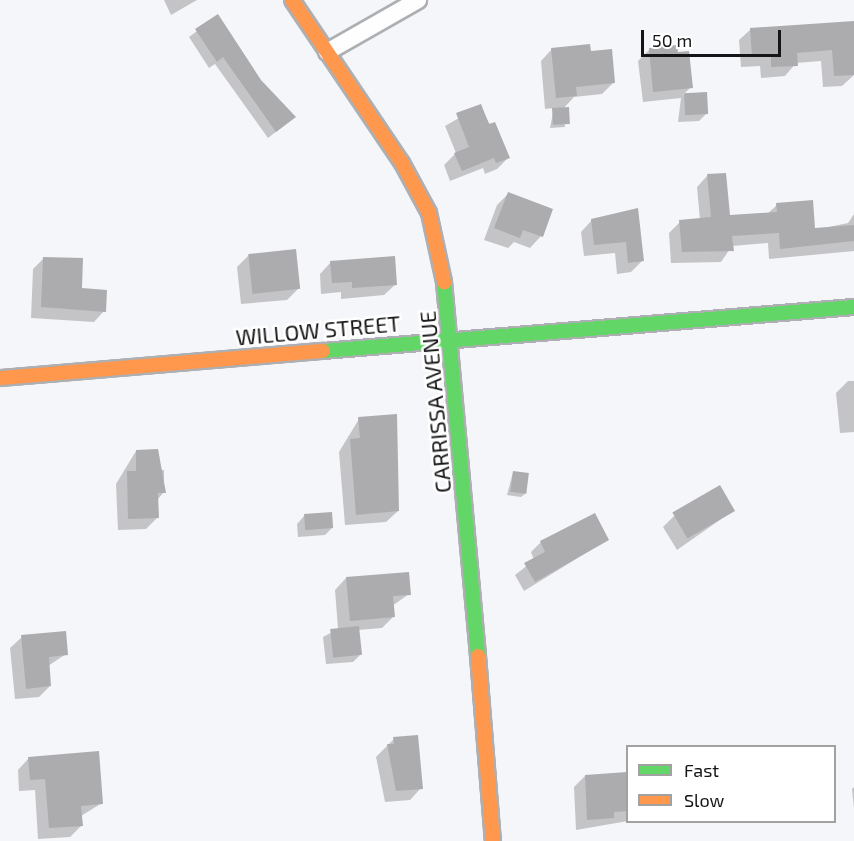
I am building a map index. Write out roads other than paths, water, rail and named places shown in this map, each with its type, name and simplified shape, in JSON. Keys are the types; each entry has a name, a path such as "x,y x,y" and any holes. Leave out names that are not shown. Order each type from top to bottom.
{"street":[{"name":"CARRISSA AVENUE","path":"292,0 402,163 429,213 453,339 493,841"},
{"path":"327,52 418,0"},
{"name":"WILLOW STREET","path":"0,378 854,307"}]}
